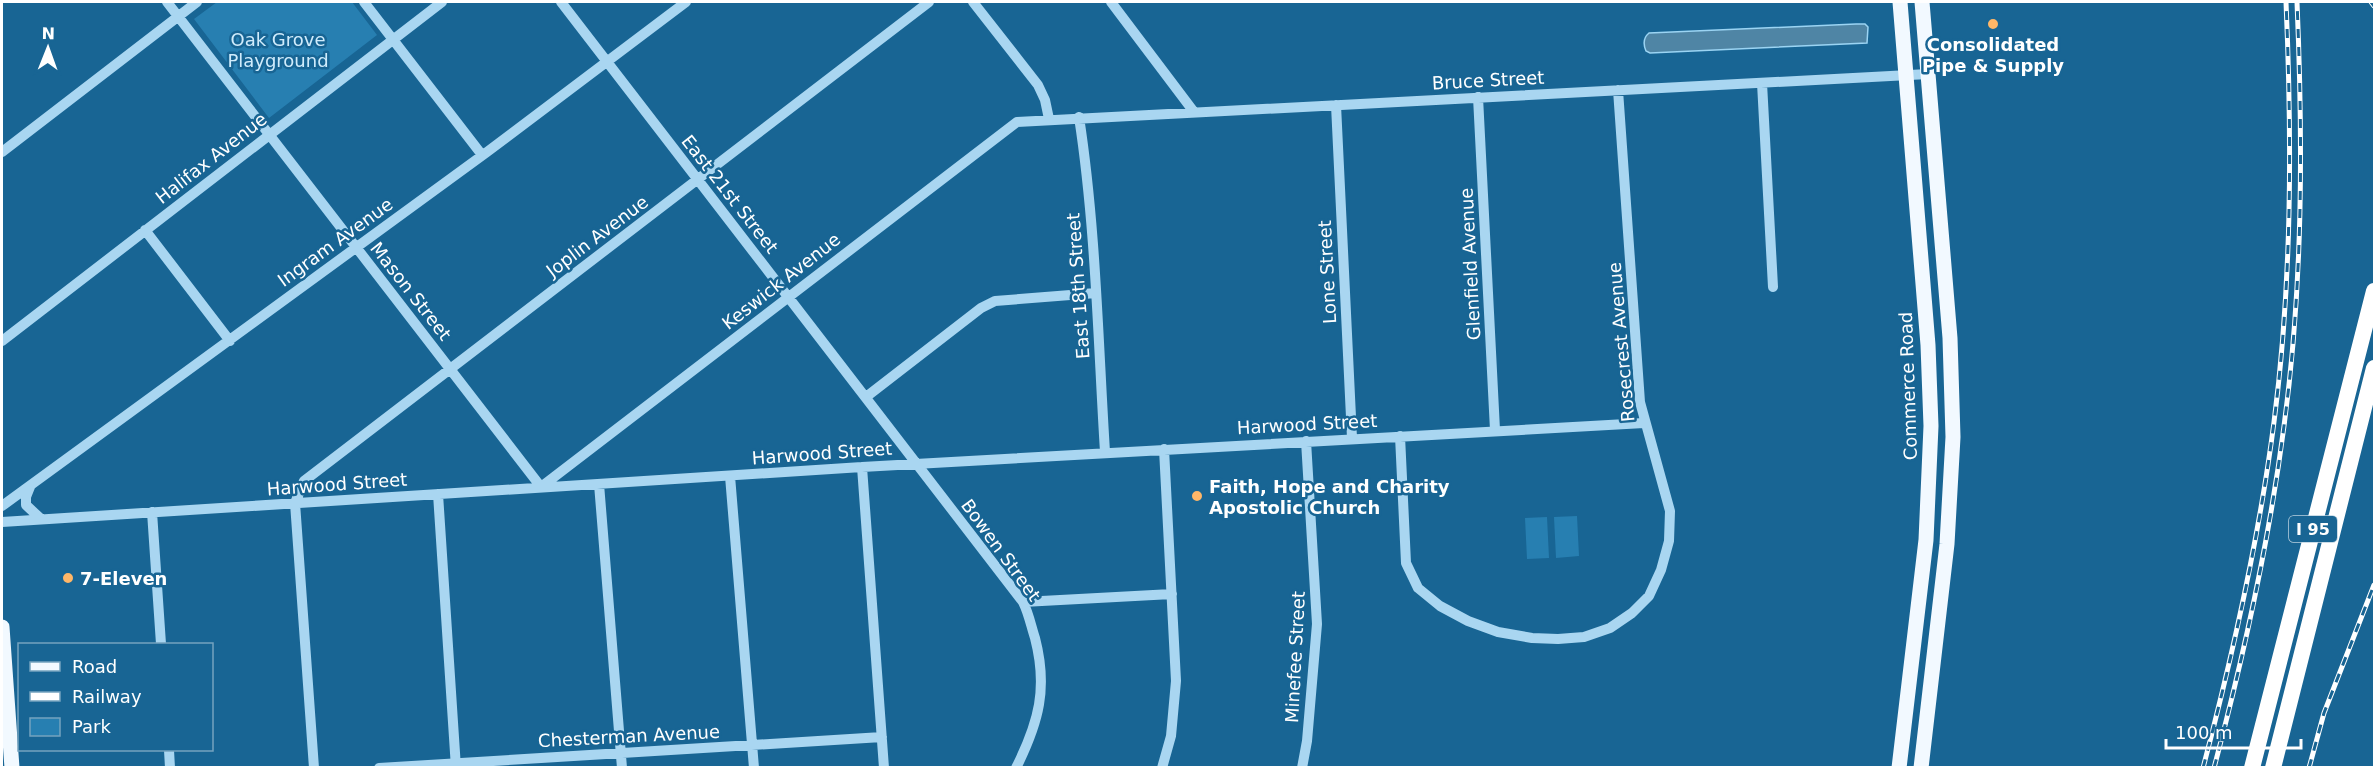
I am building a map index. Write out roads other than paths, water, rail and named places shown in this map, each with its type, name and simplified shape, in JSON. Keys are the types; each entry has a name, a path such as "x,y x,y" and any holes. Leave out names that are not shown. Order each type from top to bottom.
{"highway":[{"name":"I 95","path":"2252,768 2374,291"},
{"name":"I 95","path":"2273,768 2374,368"}],"main road":[{"name":"Commerce Road","path":"1899,768 1924,556 1931,426 1928,345 1900,2"},
{"path":"1921,768 1947,544 1953,437 1950,338 1922,2"},
{"path":"2,627 12,768"}],"street":[{"name":"Mason Street","path":"167,2 541,487"},
{"path":"2,152 197,2"},
{"path":"364,2 482,155"},
{"name":"Halifax Avenue","path":"2,341 442,2"},
{"name":"East 21st Street","path":"561,2 917,464"},
{"name":"Ingram Avenue","path":"2,506 230,341 686,2"},
{"name":"Joplin Avenue","path":"295,503 304,482 928,2"},
{"path":"973,2 1038,86 1045,100 1049,119"},
{"path":"1111,2 1194,112"},
{"name":"Bruce Street","path":"1049,119 1928,74"},
{"path":"1762,83 1773,287"},
{"name":"Rosecrest Avenue","path":"1400,436 1406,563 1418,588 1440,606 1468,621 1498,632 1532,638 1584,637 1610,628 1632,613 1650,596 1661,570 1669,541 1670,511 1640,402 1618,90"},
{"name":"Glenfield Avenue","path":"1478,97 1495,430"},
{"name":"Lone Street","path":"1336,105 1352,438"},
{"name":"East 18th Street","path":"1079,117 1096,293 1105,452"},
{"name":"Keswick Avenue","path":"541,487 1012,124 1049,119"},
{"path":"145,230 230,341"},
{"path":"866,397 981,308 995,301 1096,293"},
{"name":"Harwood Street","path":"2,522 1105,452 1644,423"},
{"name":"Minefee Street","path":"1302,768 1307,741 1317,624 1306,441"},
{"path":"1162,768 1171,736 1175,698 1164,449"},
{"name":"Bowen Street","path":"917,464 1023,602 1036,644 1042,686 1033,731 1017,768"},
{"path":"862,467 884,768"},
{"path":"730,476 754,768"},
{"path":"599,484 622,768"},
{"path":"30,487 26,494 26,505 41,519"},
{"path":"438,494 456,765"},
{"path":"295,503 314,768"},
{"path":"152,512 161,643"},
{"path":"1023,602 1172,594"},
{"name":"Chesterman Avenue","path":"379,768 882,737"},
{"path":"168,751 170,768"}],"railway":[{"path":"2203,768 2225,682 2253,553 2268,466 2280,370 2287,265 2290,159 2286,2"},
{"path":"2214,768 2263,555 2278,469 2290,373 2300,214 2297,2"},
{"path":"2371,2 2374,6"},
{"path":"2309,768 2324,713 2374,585"}],"place":[{"name":"Consolidated Pipe & Supply","path":"1993,24"},
{"name":"Faith, Hope and Charity Apostolic Church","path":"1197,496"},
{"name":"7-Eleven","path":"68,578"}],"park label":[{"name":"Oak Grove Playground","path":"278,49"}]}
